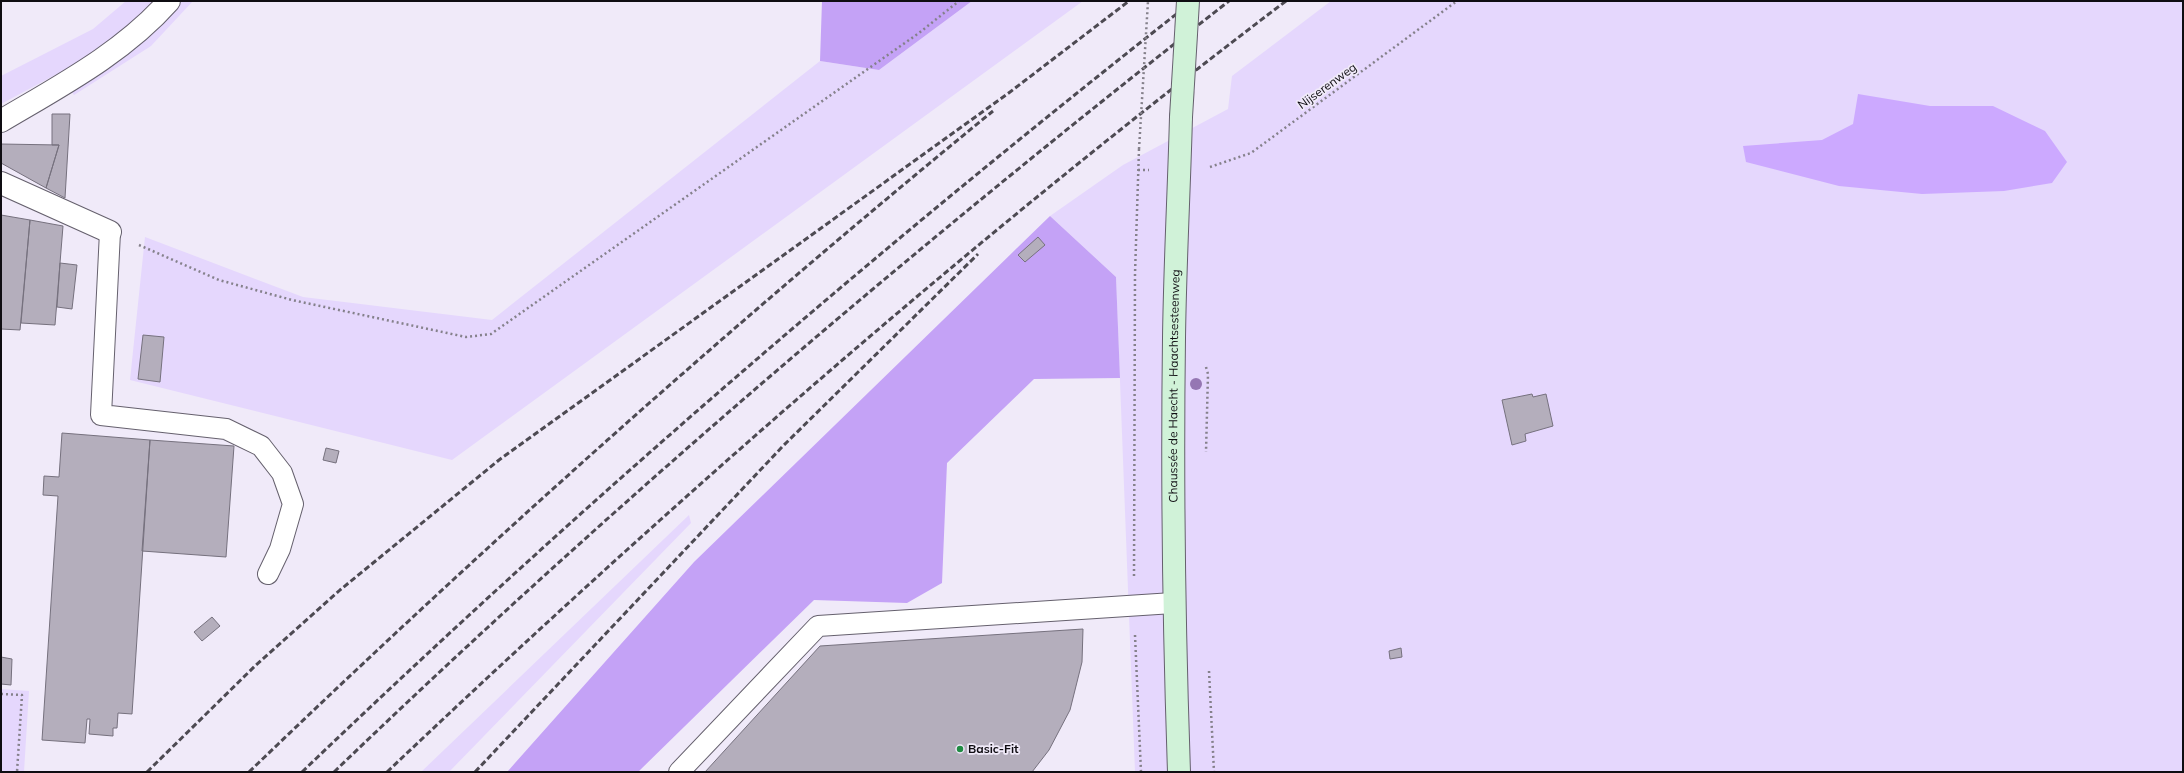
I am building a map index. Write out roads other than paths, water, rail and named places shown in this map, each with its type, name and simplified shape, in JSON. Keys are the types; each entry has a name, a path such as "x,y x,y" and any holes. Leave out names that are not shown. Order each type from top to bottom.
{"main road":[{"name":"Chaussée de Haecht - Haachtsesteenweg","path":"1179,772 1173,603 1174,336 1181,117 1188,1"}],"street":[{"path":"1,121 91,68 151,22 169,1"},
{"path":"1,183 110,232"}],"lane":[{"path":"110,232 101,415 226,430 261,446 282,473 293,504 280,549 268,574"},
{"path":"679,772 818,626 1134,607 1173,603"}],"railway":[{"path":"147,772 256,665 340,590 499,460 1010,92 1129,1"},
{"path":"302,772 517,571 738,376 963,186 1193,1"},
{"path":"334,772 441,670 660,472 771,375 998,186 1229,1"},
{"path":"387,772 604,571 826,374 1053,184 1169,91 1286,1"},
{"path":"249,772 430,601 614,434 897,190 993,111"},
{"path":"475,772 783,446 978,254"}],"place":[{"name":"Basic-Fit","path":"960,749"}]}
